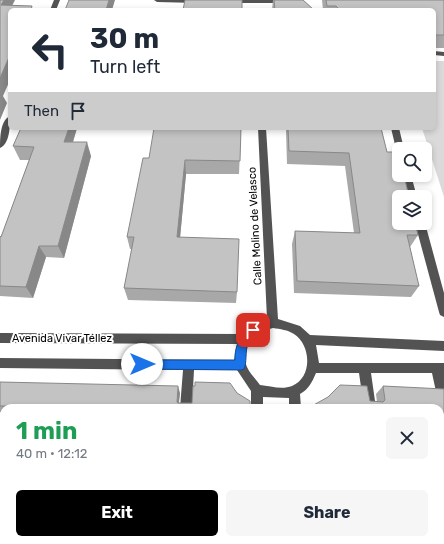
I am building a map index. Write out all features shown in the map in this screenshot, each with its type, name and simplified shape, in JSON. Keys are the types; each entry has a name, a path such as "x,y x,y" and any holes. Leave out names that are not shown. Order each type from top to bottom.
{"street":[{"path":"157,0 202,1"},
{"path":"225,1 289,1"},
{"path":"256,1 256,8"},
{"path":"0,145 8,124"},
{"name":"Calle Molino de Velasco","path":"262,130 273,323"},
{"path":"395,130 398,142"},
{"path":"422,230 444,312"},
{"path":"257,390 279,393 294,391 307,381 314,368 314,359 308,340 300,332 289,326 273,323 253,330 244,339 240,358 241,365 245,376 257,390 257,404"},
{"name":"Avenida Vivar Téllez","path":"0,338 244,339"},
{"path":"308,340 444,346"},
{"path":"0,363 241,365"},
{"path":"186,404 189,365"},
{"path":"314,368 440,368 444,401"},
{"path":"364,368 369,404"},
{"path":"294,391 295,404"}],"shaded area":[{"path":"436,61 444,61 444,197 432,159 432,142 426,142 423,130 436,130"}],"building":[{"path":"0,0 4,0 1,5 32,6 32,8 8,8 8,60 0,78"},
{"path":"69,0 109,0 107,8 66,8"},
{"path":"185,0 242,0 242,8 183,8"},
{"path":"274,0 303,0 312,8 275,8"},
{"path":"326,0 444,0 444,35 436,35 436,8 338,8 336,6 327,6"},
{"path":"20,130 68,130 64,142 87,142 58,246 39,246 26,287 0,286 0,236 1,237 34,147 13,146"},
{"path":"154,130 241,130 240,161 185,160 177,237 239,239 237,292 124,288 134,237 127,237 143,158 149,158"},
{"path":"288,130 382,130 387,152 392,152 392,182 406,182 407,190 392,190 392,230 417,230 418,235 407,235 419,286 297,281 295,231 360,233 349,153 289,151"},
{"path":"0,382 178,386 178,403 192,403 193,386 195,386 195,382 230,383 237,393 250,401 250,404 0,404"},
{"path":"340,385 367,386 370,401 383,402 385,400 383,386 444,389 444,404 315,404 328,397"}],"route":[{"path":"142,364 241,365 240,358 244,339 253,330"}]}
